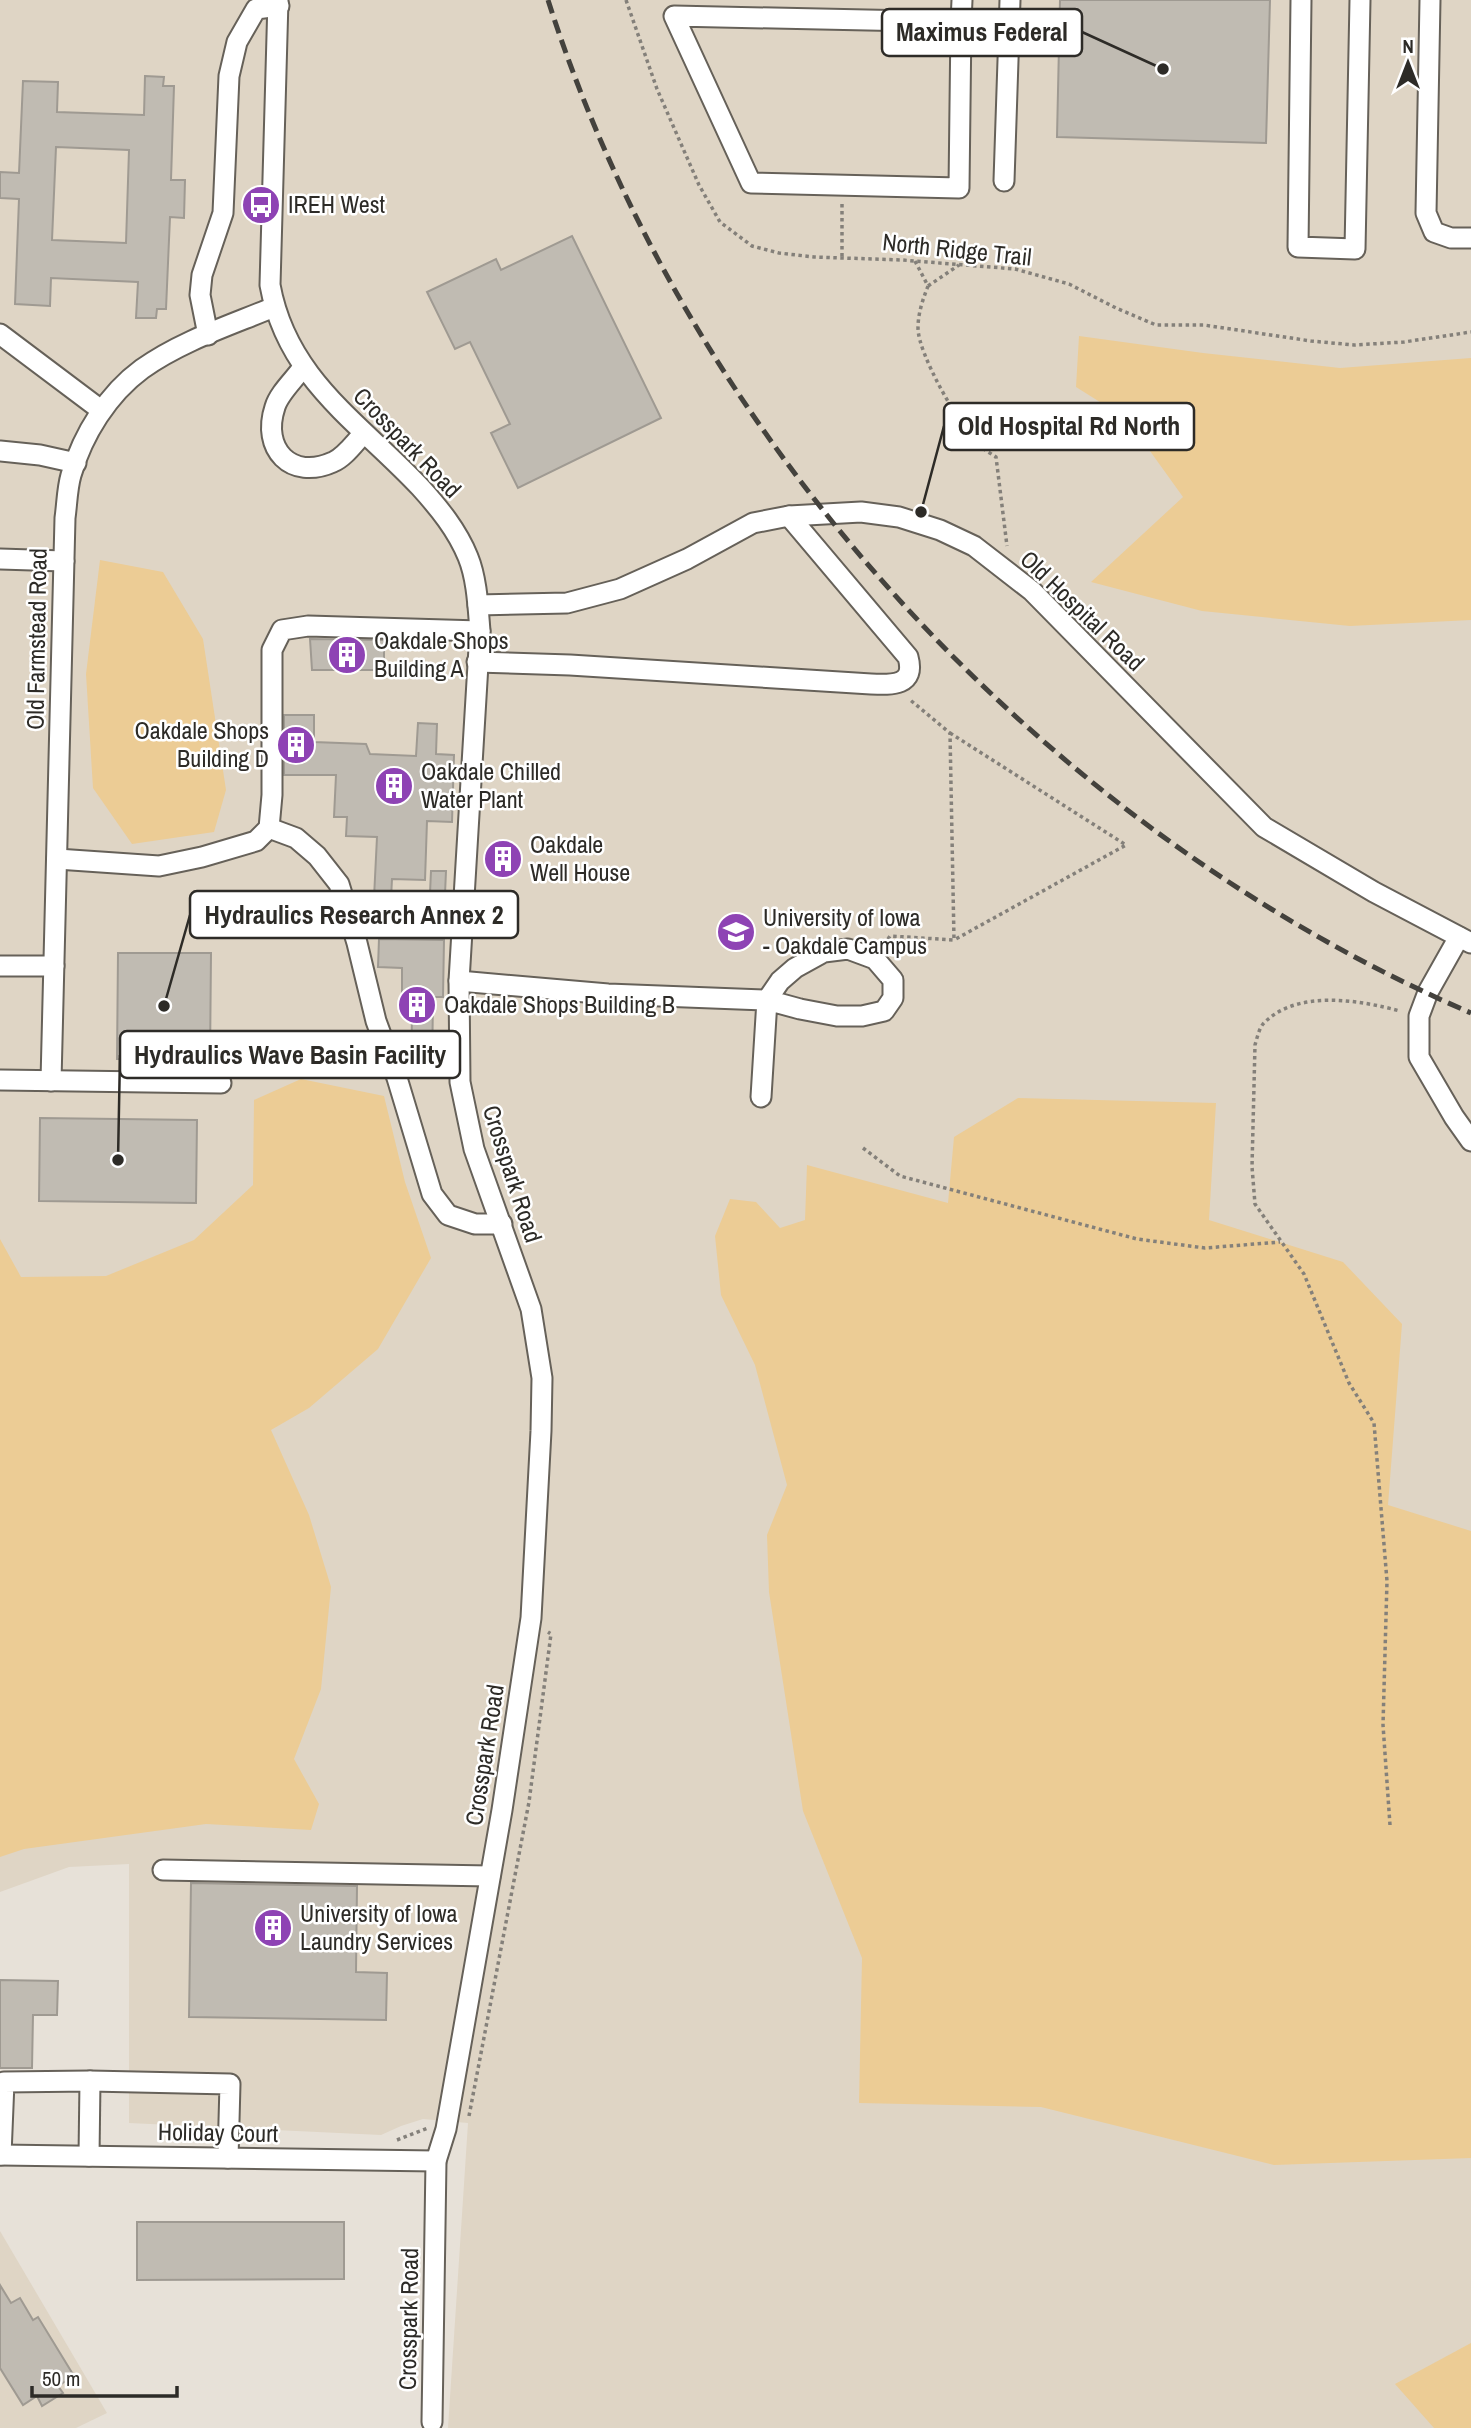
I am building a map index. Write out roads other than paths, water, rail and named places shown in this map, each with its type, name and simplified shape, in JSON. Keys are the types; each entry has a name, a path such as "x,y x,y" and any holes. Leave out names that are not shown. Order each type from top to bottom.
{"street":[{"path":"961,22 674,16 751,183 959,188 962,0"},
{"path":"1004,181 1010,0"},
{"path":"1301,0 1298,247 1355,249 1360,0"},
{"path":"1430,0 1426,214 1434,232 1451,238 1471,238"},
{"path":"208,335 200,295 202,275 223,212 229,76 237,42 256,9 279,3"},
{"name":"Crosspark Road","path":"279,3 270,285 274,307 303,367 320,390 400,466 447,517 469,558 478,605 480,631 460,981 460,1082 474,1149 531,1309 542,1378 531,1618 446,2129 436,2161 432,2422"},
{"name":"Old Farmstead Road","path":"51,1081 65,518 71,476 101,410 141,370 171,352 274,307"},
{"path":"0,334 101,410"},
{"path":"303,367 275,404 271,426 273,446 288,463 315,469 337,461 365,433"},
{"path":"0,452 40,455 76,463"},
{"name":"Old Hospital Road","path":"478,605 566,603 620,589 687,559 753,523 789,516 861,512 899,517 940,530 974,547 1032,591 1264,827 1374,892 1465,940"},
{"path":"477,662 570,665 893,685 902,682 911,666 908,657 789,516"},
{"path":"0,559 64,561"},
{"path":"57,859 159,866 256,841 270,828 272,650 282,631 308,626 480,631"},
{"path":"270,828 296,838 317,856 339,884 376,1021 397,1078 432,1194 448,1215 475,1224 502,1224"},
{"path":"1465,940 1427,992 1419,1016 1419,1057 1471,1141"},
{"path":"460,981 608,994 767,1000 836,1016 862,1016 884,1011 892,998 893,980 875,959 848,949 824,952 795,968 780,981 767,1000 761,1097"},
{"path":"0,966 54,966"},
{"path":"0,1080 220,1083"},
{"path":"163,1870 490,1876"},
{"path":"1,2155 4,2081 90,2081 230,2084 228,2158"},
{"path":"89,2156 90,2081"},
{"name":"Holiday Court","path":"1,2155 436,2161"}],"railway":[{"path":"548,0 611,163 692,319 790,467 903,604 1029,728 1167,839 1315,935 1471,1013"}],"place":[{"name":"Maximus Federal","path":"1163,69"},
{"name":"IREH West","path":"261,205"},
{"name":"Old Hospital Rd North","path":"921,512"},
{"name":"Oakdale Shops Building A","path":"347,655"},
{"name":"Oakdale Shops Building D","path":"296,745"},
{"name":"Oakdale Chilled Water Plant","path":"394,786"},
{"name":"Oakdale Well House","path":"503,859"},
{"name":"University of Iowa - Oakdale Campus","path":"736,932"},
{"name":"Oakdale Shops Building B","path":"417,1005"},
{"name":"Hydraulics Research Annex 2","path":"164,1006"},
{"name":"Hydraulics Wave Basin Facility","path":"118,1160"},
{"name":"University of Iowa Laundry Services","path":"273,1928"}]}
